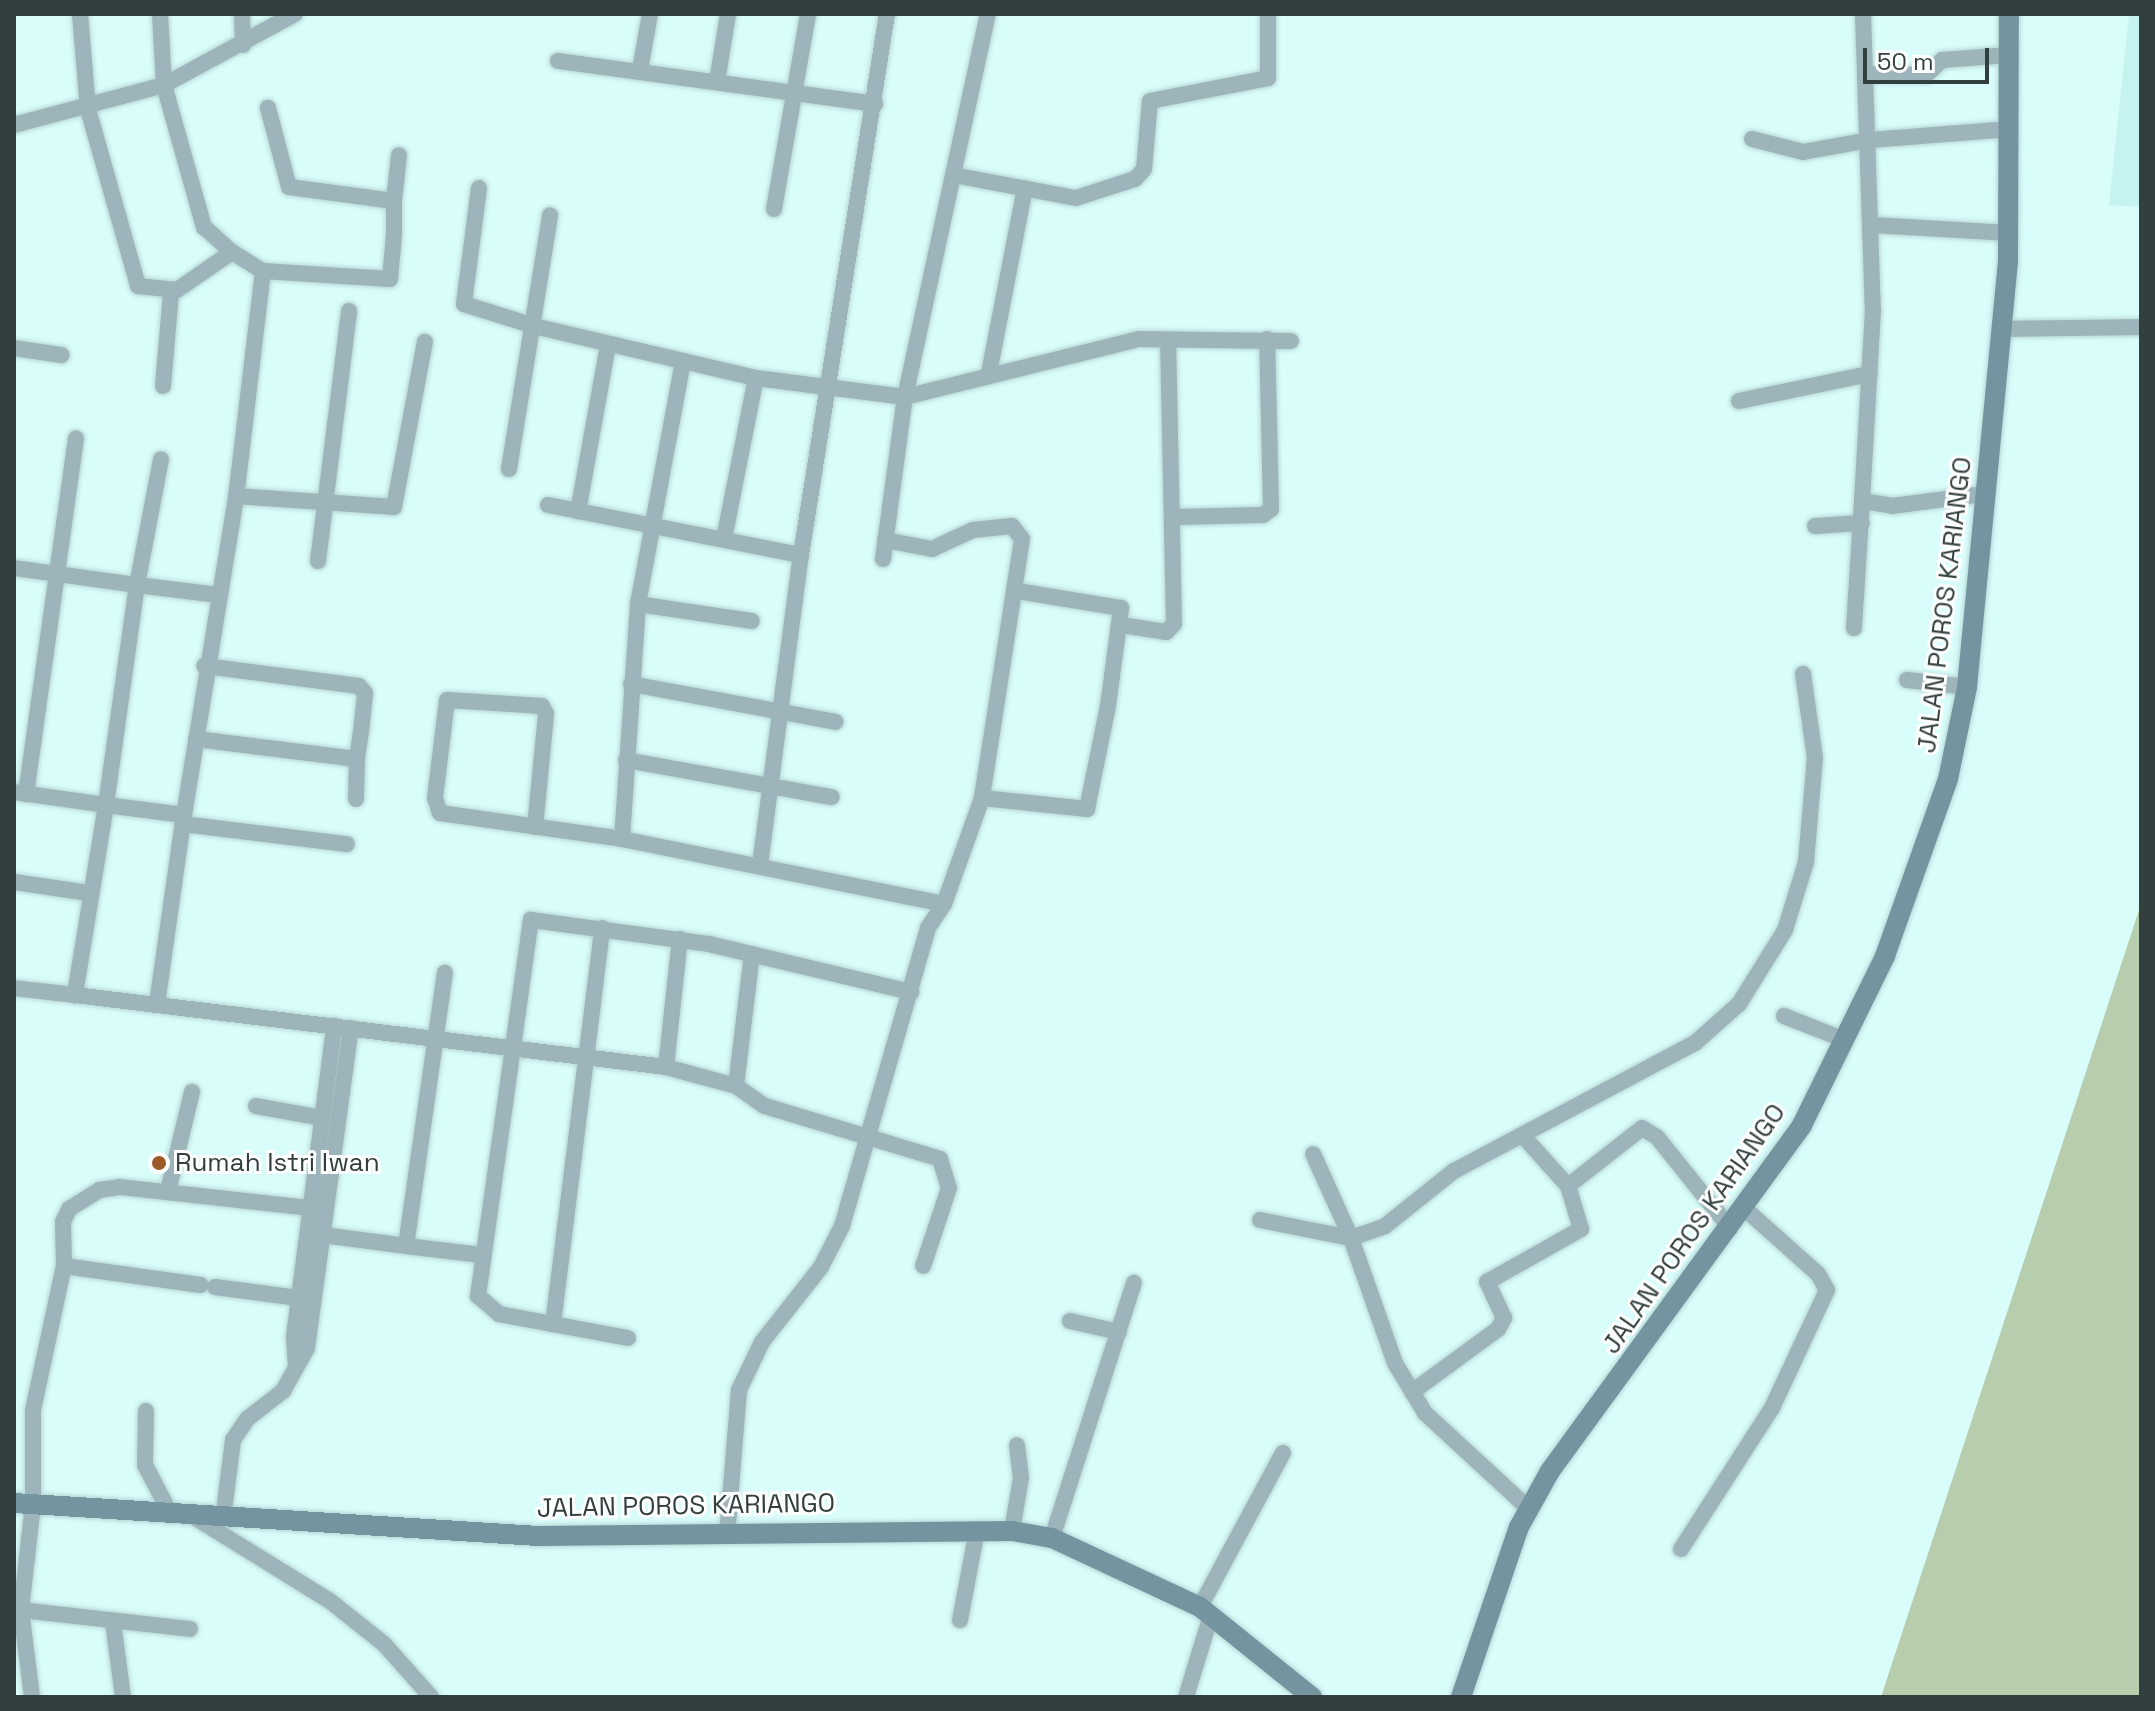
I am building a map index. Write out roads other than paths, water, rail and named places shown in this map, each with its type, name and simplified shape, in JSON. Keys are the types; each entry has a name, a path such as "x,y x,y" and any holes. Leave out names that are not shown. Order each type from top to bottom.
{"main road":[{"name":"JALAN POROS KARIANGO","path":"1461,1697 1528,1508 1745,1209 1802,1125 1885,956 1948,779 1967,687 2010,233 2009,14"},
{"name":"JALAN POROS KARIANGO","path":"23,1503 223,1519 539,1536 1012,1531 1052,1538 1206,1611 1312,1697"}],"street":[{"path":"80,14 88,109 133,278 146,289 171,292 232,252"},
{"path":"160,14 164,85 204,227 232,252 263,271 390,279 399,155"},
{"path":"242,14 243,45"},
{"path":"14,125 88,109 164,85 243,45 295,14"},
{"path":"640,70 650,14"},
{"path":"717,82 728,14"},
{"path":"774,209 808,14"},
{"path":"760,865 801,555 830,388 887,14"},
{"path":"883,559 905,397 988,14"},
{"path":"953,175 1076,198 1139,176 1150,101 1268,78 1268,14"},
{"path":"1854,628 1869,374 1872,225 1863,14"},
{"path":"1865,74 1926,75 1942,60 2009,55"},
{"path":"558,61 875,104"},
{"path":"268,108 292,190 394,201"},
{"path":"1752,139 1803,152 1870,140 2011,129"},
{"path":"479,188 464,304 608,345 756,378 905,397 989,373 1139,339 1291,341"},
{"path":"989,373 1025,188"},
{"path":"509,469 550,215"},
{"path":"1872,225 2010,233"},
{"path":"157,1004 204,666 236,496 263,271"},
{"path":"163,386 171,292"},
{"path":"318,561 322,503 349,311"},
{"path":"2001,329 2141,327"},
{"path":"1175,517 1263,515 1271,509 1267,339"},
{"path":"1122,625 1173,629 1175,517 1168,340"},
{"path":"236,496 389,509 397,503 425,342"},
{"path":"578,511 608,345"},
{"path":"14,348 61,355"},
{"path":"622,839 638,604 683,361"},
{"path":"1739,401 1869,374"},
{"path":"724,539 756,378"},
{"path":"76,439 20,793 347,844"},
{"path":"75,995 137,585 161,459"},
{"path":"1862,501 1892,506 1985,494"},
{"path":"548,505 801,555"},
{"path":"1815,526 1862,523"},
{"path":"727,1536 739,1390 762,1342 821,1267 842,1226 872,1134 928,928 944,904 982,798 1017,591 1022,539 1012,526 973,530 932,549 885,540"},
{"path":"14,568 218,595"},
{"path":"982,798 1087,809 1122,625 1118,605 1017,591"},
{"path":"638,604 752,621"},
{"path":"204,666 359,686 365,693 356,799"},
{"path":"1260,1220 1351,1238 1385,1226 1454,1171 1695,1043 1766,969 1806,862 1815,758 1803,674"},
{"path":"1907,680 1967,687"},
{"path":"631,684 836,722"},
{"path":"535,827 546,714 542,706 447,700 437,811 535,827 622,839 944,904"},
{"path":"196,739 357,759"},
{"path":"626,760 832,797"},
{"path":"14,882 89,893"},
{"path":"628,1338 485,1308 478,1296 509,1047 531,920 680,939 911,992"},
{"path":"553,1324 602,928"},
{"path":"666,1067 680,939"},
{"path":"736,1086 752,954"},
{"path":"406,1246 445,973"},
{"path":"14,988 666,1067 736,1086 765,1106 872,1134 946,1166 943,1217 923,1266"},
{"path":"1784,1016 1845,1040"},
{"path":"296,1367 298,1298 334,1026"},
{"path":"223,1519 233,1440 247,1419 283,1391 307,1348 351,1028"},
{"path":"168,1191 192,1092"},
{"path":"256,1106 322,1118"},
{"path":"1568,1186 1642,1128 1657,1137 1730,1228"},
{"path":"1412,1392 1498,1329 1504,1318 1487,1282 1581,1229 1568,1186 1523,1136"},
{"path":"1313,1154 1351,1238 1395,1363 1412,1392 1437,1428 1528,1508"},
{"path":"32,1697 21,1610 23,1503 33,1410 64,1266 63,1222 80,1199 120,1187 310,1208"},
{"path":"1681,1549 1772,1408 1827,1290 1818,1274 1745,1209"},
{"path":"323,1235 481,1255"},
{"path":"64,1266 298,1298"},
{"path":"1052,1538 1134,1283"},
{"path":"1070,1321 1119,1332"},
{"path":"146,1411 145,1465 171,1515"},
{"path":"1012,1531 1021,1478 1017,1445"},
{"path":"1186,1697 1206,1611 1283,1453"},
{"path":"194,1517 330,1601 384,1644 431,1697"},
{"path":"960,1620 977,1530"},
{"path":"21,1610 190,1629"},
{"path":"113,1622 123,1697"}],"place":[{"name":"Rumah Istri Iwan","path":"159,1163"}]}
